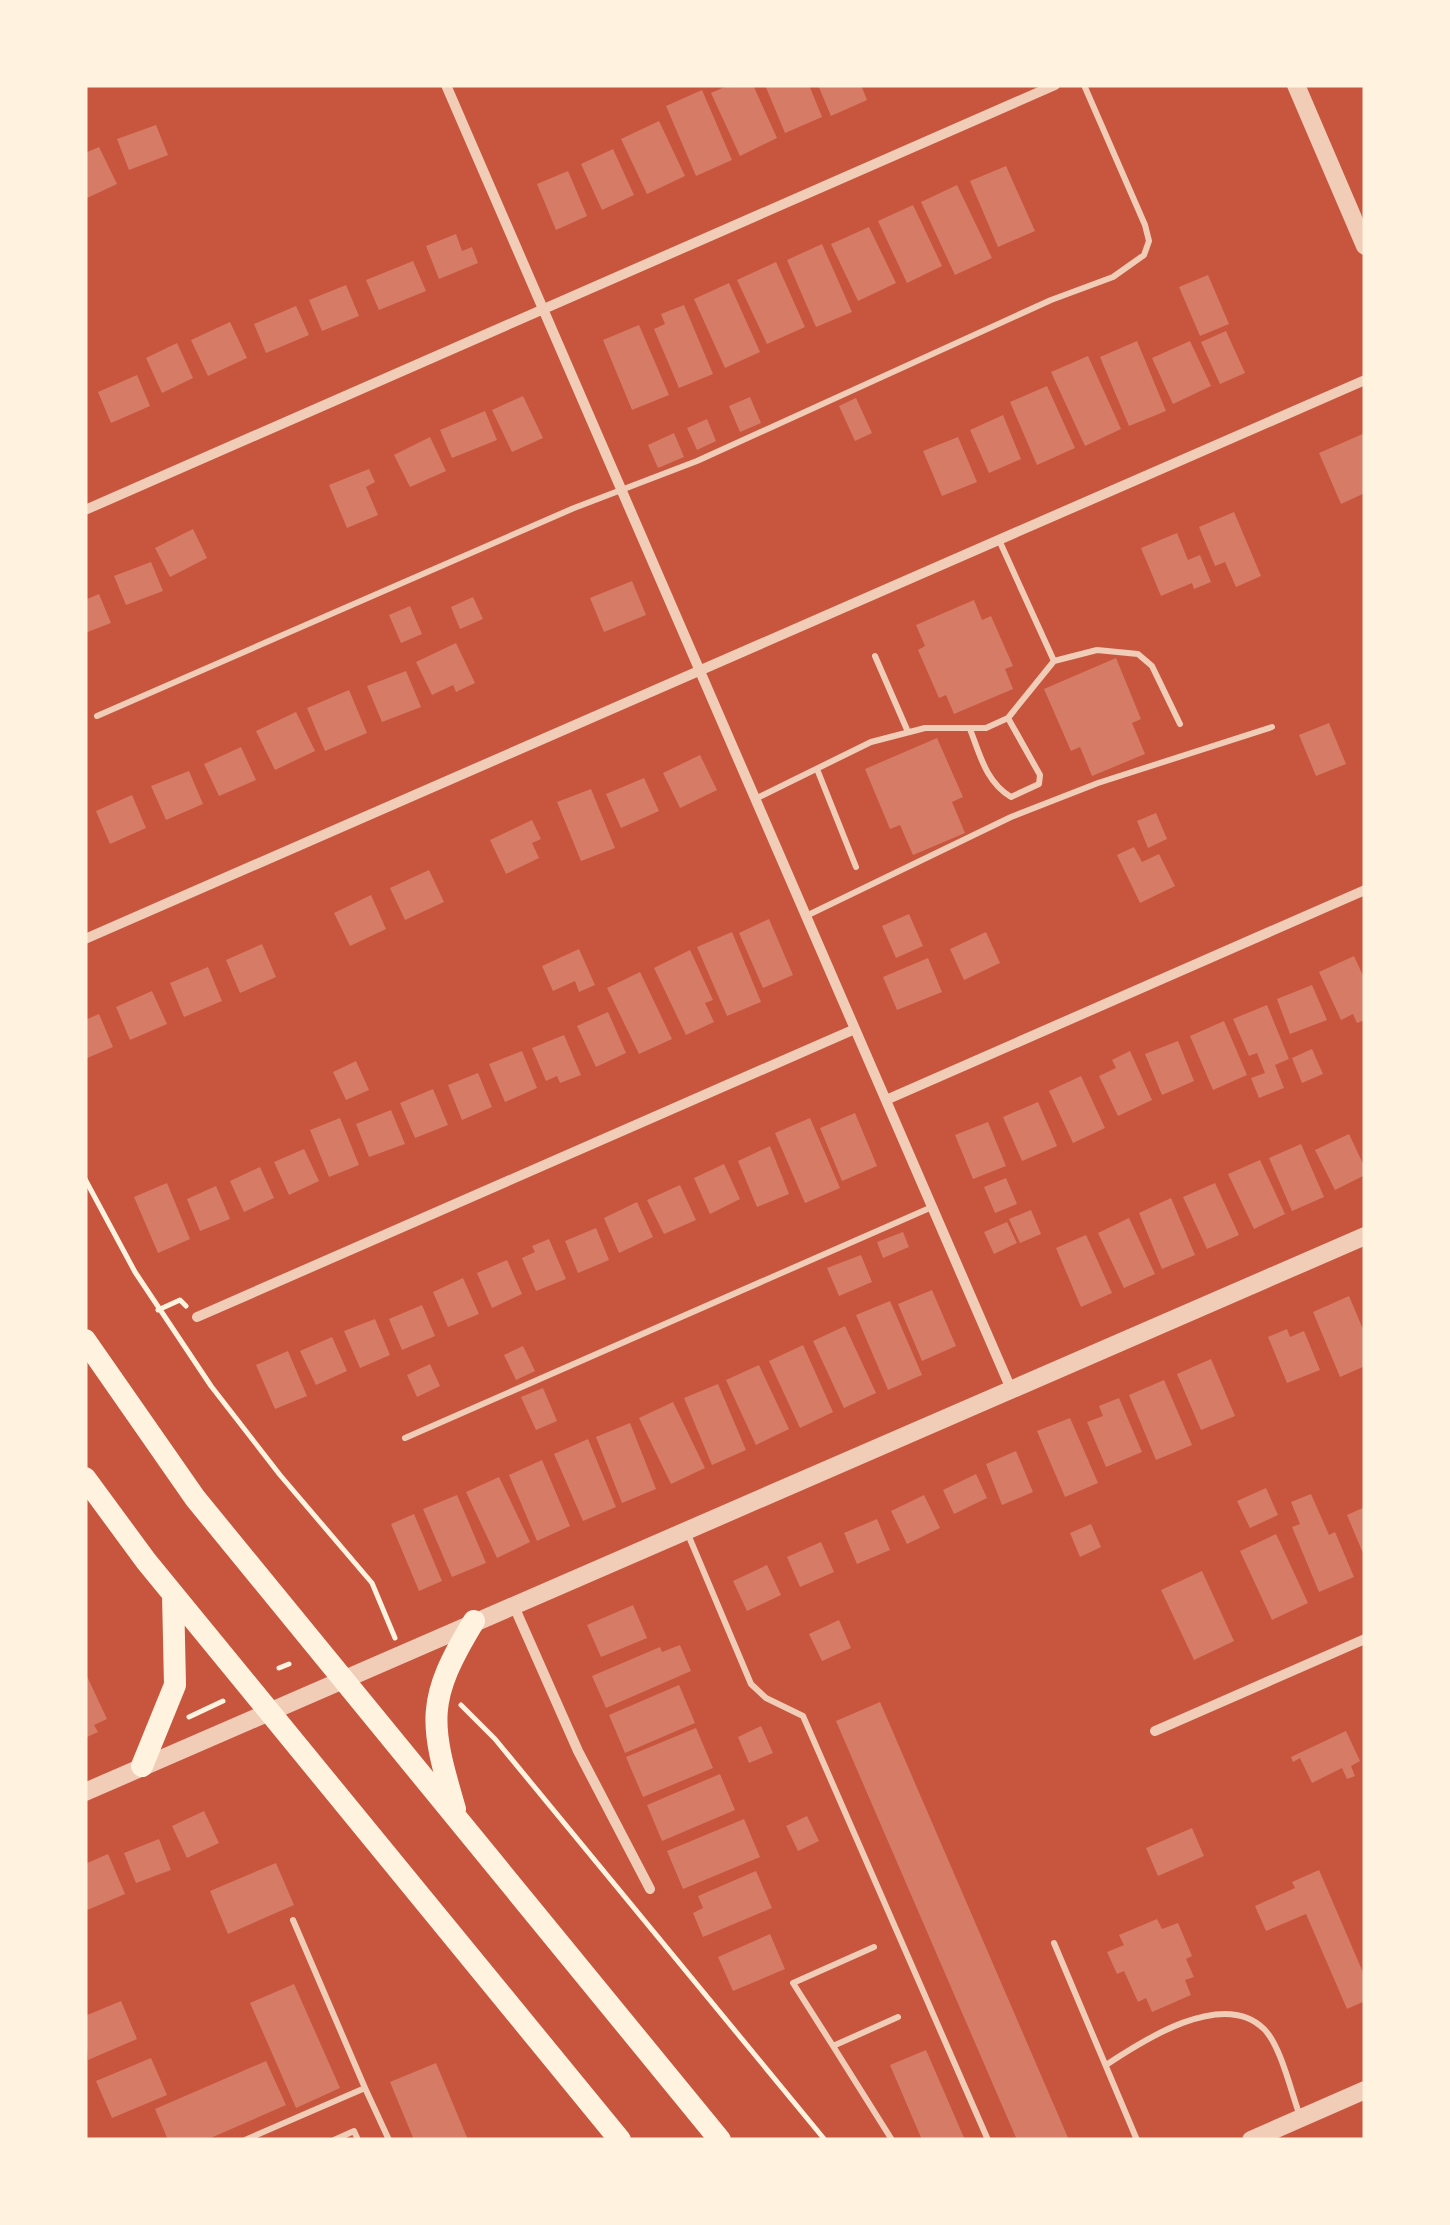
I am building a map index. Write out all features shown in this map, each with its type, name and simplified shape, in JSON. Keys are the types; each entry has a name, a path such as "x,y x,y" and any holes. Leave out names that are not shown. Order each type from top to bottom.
{"highway":[{"path":"85,1340 195,1498 720,2140"},
{"path":"85,1478 173,1594 620,2140"},
{"path":"142,1766 175,1685 173,1594"},
{"path":"458,1822 436,1737 436,1716 442,1680 474,1621"}],"street":[{"path":"446,85 1011,1389"},
{"path":"85,510 1054,85"},
{"path":"1296,85 1365,246"},
{"path":"85,939 1365,380"},
{"path":"886,1100 1365,890"},
{"path":"196,1317 855,1029"},
{"path":"85,1792 1365,1236"},
{"path":"513,1604 578,1751 650,1889"},
{"path":"1154,1731 1365,1639"},
{"path":"1251,2140 1365,2090"}],"lane":[{"path":"97,716 622,490 697,462 1051,300 1112,278 1144,255 1149,242 1084,85"},
{"path":"998,540 1054,661"},
{"path":"756,799 870,742 924,728 986,728 1008,718 1054,661 1096,650 1138,654 1152,666 1180,724"},
{"path":"875,656 908,732"},
{"path":"970,728 986,772 1011,797 1039,784 1040,774 1008,718"},
{"path":"806,916 1011,816 1098,782 1272,727"},
{"path":"817,768 856,867"},
{"path":"405,1438 932,1207"},
{"path":"686,1530 751,1684 766,1698 803,1716 988,2140"},
{"path":"293,1920 389,2140"},
{"path":"1054,1943 1137,2140"},
{"path":"874,1947 794,1984 892,2140"},
{"path":"1106,2065 1146,2038 1190,2020 1221,2014 1240,2016 1262,2027 1272,2042 1301,2118"},
{"path":"834,2046 898,2016"},
{"path":"244,2140 366,2088"},
{"path":"334,2140 354,2131 358,2140"}],"path":[{"path":"85,1179 158,1310 244,1431 365,1572 388,1623"},
{"path":"158,1310 180,1300 196,1317"},
{"path":"279,1668 289,1664"},
{"path":"456,1700 494,1739 825,2140"},
{"path":"184,1719 223,1701"}],"building":[{"path":"729,85 753,85 777,138 740,156 711,93"},
{"path":"765,85 809,85 822,117 785,133"},
{"path":"818,85 861,85 867,100 831,116"},
{"path":"702,90 732,160 696,176 666,106"},
{"path":"659,121 685,176 647,194 621,139"},
{"path":"156,125 168,155 129,170 117,139"},
{"path":"99,147 117,184 85,199 85,153"},
{"path":"613,149 634,195 602,210 581,164"},
{"path":"1006,166 1035,231 998,247 970,181"},
{"path":"568,171 587,216 556,230 537,184"},
{"path":"957,185 992,258 955,275 921,202"},
{"path":"913,205 942,266 907,283 878,221"},
{"path":"869,227 896,283 858,301 831,244"},
{"path":"456,234 462,251 472,247 478,263 439,279 426,246"},
{"path":"822,244 852,312 816,327 787,260"},
{"path":"413,261 426,291 379,310 366,280"},
{"path":"776,262 805,327 767,344 737,280"},
{"path":"1208,275 1229,324 1200,336 1179,287"},
{"path":"729,283 760,352 725,368 694,299"},
{"path":"346,285 359,316 322,331 309,300"},
{"path":"684,305 713,374 679,388 654,329 665,324 661,314"},
{"path":"296,306 309,335 266,353 254,324"},
{"path":"230,322 247,358 208,376 191,340"},
{"path":"639,325 669,395 632,410 603,340"},
{"path":"1226,331 1245,373 1220,384 1201,342"},
{"path":"1137,341 1166,411 1129,426 1100,357"},
{"path":"1190,341 1211,386 1173,404 1152,358"},
{"path":"177,343 193,378 162,393 146,358"},
{"path":"1088,356 1121,429 1085,446 1051,372"},
{"path":"137,375 150,406 111,423 98,392"},
{"path":"1047,386 1075,448 1037,465 1010,402"},
{"path":"523,396 543,438 512,452 492,410"},
{"path":"750,397 761,423 740,432 729,406"},
{"path":"856,398 872,433 855,441 839,406"},
{"path":"485,411 497,440 452,458 440,430"},
{"path":"1003,415 1021,459 989,473 970,430"},
{"path":"707,419 716,441 697,450 687,428"},
{"path":"674,433 684,457 658,468 648,445"},
{"path":"1365,433 1365,493 1341,504 1319,453"},
{"path":"430,437 446,471 410,487 394,455"},
{"path":"958,437 977,482 942,496 923,451"},
{"path":"369,469 375,482 366,487 378,515 347,528 329,485"},
{"path":"1234,512 1261,576 1236,587 1225,562 1215,566 1199,527"},
{"path":"193,529 207,558 170,577 155,548"},
{"path":"1177,533 1188,560 1200,555 1211,582 1194,589 1192,583 1161,596 1141,548"},
{"path":"151,562 163,591 126,605 114,576"},
{"path":"632,581 646,615 604,632 590,598"},
{"path":"99,594 111,623 85,633 85,600"},
{"path":"473,597 483,619 460,629 451,607"},
{"path":"974,600 982,620 991,616 1013,666 1005,669 1013,689 954,714 946,695 939,698 918,650 925,646 916,625"},
{"path":"410,606 422,634 401,643 389,615"},
{"path":"456,643 475,683 456,692 453,685 432,695 416,662"},
{"path":"1116,658 1141,719 1132,723 1145,754 1092,776 1080,747 1071,751 1044,689"},
{"path":"406,671 421,707 382,722 367,686"},
{"path":"349,690 367,733 325,751 307,708"},
{"path":"296,712 315,751 275,770 256,731"},
{"path":"1329,723 1346,764 1316,776 1299,735"},
{"path":"937,738 963,797 952,802 965,833 913,855 900,825 890,829 865,769"},
{"path":"241,747 256,780 219,796 204,764"},
{"path":"700,755 717,790 680,808 663,773"},
{"path":"189,771 203,804 166,820 151,786"},
{"path":"644,778 659,811 621,828 606,794"},
{"path":"591,789 615,848 581,861 557,802"},
{"path":"132,795 146,828 110,844 96,811"},
{"path":"1156,813 1167,839 1148,848 1137,821"},
{"path":"532,820 541,839 532,843 539,858 506,874 490,840"},
{"path":"1134,847 1142,862 1159,854 1175,886 1140,903 1117,855"},
{"path":"429,870 444,902 405,920 390,888"},
{"path":"371,895 386,929 350,946 334,913"},
{"path":"909,914 923,946 896,958 882,926"},
{"path":"769,919 793,975 763,988 739,933"},
{"path":"732,932 761,1002 727,1016 697,947"},
{"path":"986,932 1000,963 964,980 950,949"},
{"path":"262,944 276,977 240,993 226,960"},
{"path":"579,949 595,985 579,992 575,981 553,991 542,966"},
{"path":"690,950 713,1000 705,1003 714,1022 686,1035 654,968"},
{"path":"1354,956 1365,980 1365,1020 1357,1023 1353,1014 1341,1020 1319,972"},
{"path":"928,958 942,992 897,1010 883,977"},
{"path":"208,967 222,1001 184,1017 170,983"},
{"path":"640,972 672,1039 639,1054 607,988"},
{"path":"1312,985 1327,1020 1290,1034 1277,999"},
{"path":"152,991 167,1024 130,1040 116,1007"},
{"path":"1267,1005 1289,1059 1275,1065 1284,1088 1259,1098 1251,1078 1265,1073 1257,1053 1249,1056 1233,1019"},
{"path":"608,1012 626,1053 596,1067 577,1026"},
{"path":"99,1014 113,1047 85,1059 85,1020"},
{"path":"1224,1021 1247,1075 1213,1090 1190,1036"},
{"path":"564,1035 581,1075 560,1083 557,1076 546,1081 532,1048"},
{"path":"1178,1041 1194,1081 1162,1095 1145,1054"},
{"path":"1312,1049 1323,1074 1302,1083 1292,1058"},
{"path":"522,1051 537,1088 505,1102 489,1064"},
{"path":"1130,1051 1152,1100 1118,1116 1099,1076 1116,1068 1112,1060"},
{"path":"356,1061 369,1090 346,1100 333,1072"},
{"path":"478,1073 492,1107 462,1120 448,1085"},
{"path":"1081,1076 1105,1128 1073,1143 1049,1091"},
{"path":"433,1089 448,1125 415,1138 400,1103"},
{"path":"1038,1102 1057,1146 1022,1161 1003,1117"},
{"path":"391,1110 405,1144 369,1157 356,1124"},
{"path":"855,1113 877,1166 842,1181 820,1128"},
{"path":"340,1118 359,1165 329,1177 310,1130"},
{"path":"810,1118 840,1188 805,1203 775,1133"},
{"path":"988,1122 1006,1166 973,1179 955,1135"},
{"path":"1349,1134 1365,1175 1335,1190 1315,1150"},
{"path":"1301,1144 1324,1197 1292,1211 1269,1158"},
{"path":"770,1146 789,1194 757,1207 738,1161"},
{"path":"304,1149 319,1181 289,1195 274,1162"},
{"path":"1260,1160 1285,1214 1254,1229 1228,1174"},
{"path":"724,1164 740,1199 710,1214 694,1178"},
{"path":"260,1167 274,1198 244,1212 230,1181"},
{"path":"1006,1178 1017,1204 995,1213 984,1187"},
{"path":"167,1183 190,1239 158,1253 134,1197"},
{"path":"1215,1183 1239,1235 1207,1249 1183,1197"},
{"path":"680,1185 696,1220 664,1234 647,1200"},
{"path":"216,1186 230,1219 200,1231 187,1199"},
{"path":"1171,1198 1195,1255 1162,1269 1139,1213"},
{"path":"637,1202 653,1237 619,1253 604,1218"},
{"path":"1031,1210 1041,1234 1020,1243 1009,1219"},
{"path":"1129,1218 1155,1274 1124,1288 1098,1233"},
{"path":"1007,1222 1017,1243 994,1254 984,1232"},
{"path":"596,1228 609,1260 578,1273 565,1241"},
{"path":"903,1232 909,1247 883,1258 877,1242"},
{"path":"1086,1235 1112,1293 1081,1307 1056,1248"},
{"path":"549,1239 566,1279 536,1291 522,1258 535,1252 532,1246"},
{"path":"861,1255 872,1282 839,1296 827,1268"},
{"path":"507,1260 522,1294 492,1308 477,1273"},
{"path":"463,1278 479,1314 448,1327 433,1292"},
{"path":"932,1290 956,1346 922,1361 898,1304"},
{"path":"1349,1296 1365,1334 1365,1366 1340,1377 1313,1312"},
{"path":"890,1301 922,1375 888,1390 856,1315"},
{"path":"422,1305 435,1336 402,1350 389,1319"},
{"path":"375,1319 390,1355 360,1368 344,1331"},
{"path":"845,1326 876,1393 844,1408 813,1341"},
{"path":"1287,1329 1290,1337 1304,1331 1320,1370 1287,1383 1268,1337"},
{"path":"332,1337 347,1371 316,1385 300,1351"},
{"path":"803,1345 833,1412 800,1428 769,1361"},
{"path":"523,1346 535,1371 516,1380 504,1355"},
{"path":"288,1351 307,1396 275,1409 256,1365"},
{"path":"1211,1359 1235,1416 1201,1430 1177,1374"},
{"path":"430,1364 440,1386 417,1397 407,1375"},
{"path":"759,1365 789,1429 756,1445 726,1380"},
{"path":"1164,1380 1192,1445 1156,1460 1129,1395"},
{"path":"718,1384 746,1450 712,1465 684,1398"},
{"path":"543,1388 557,1421 536,1430 521,1397"},
{"path":"1119,1398 1142,1452 1106,1467 1087,1422 1103,1416 1099,1406"},
{"path":"673,1402 705,1468 671,1484 639,1418"},
{"path":"1070,1418 1098,1483 1065,1497 1037,1431"},
{"path":"630,1423 656,1489 622,1503 596,1437"},
{"path":"588,1439 616,1507 583,1521 554,1454"},
{"path":"1016,1451 1033,1492 1002,1505 986,1464"},
{"path":"542,1460 570,1526 537,1541 509,1475"},
{"path":"976,1474 987,1498 954,1514 943,1490"},
{"path":"499,1477 530,1542 497,1558 466,1492"},
{"path":"1266,1488 1278,1515 1250,1528 1237,1501"},
{"path":"1311,1494 1329,1535 1335,1532 1354,1577 1319,1592 1292,1527 1300,1524 1291,1502"},
{"path":"457,1495 486,1563 452,1577 423,1509"},
{"path":"924,1495 940,1528 907,1544 891,1511"},
{"path":"1365,1507 1365,1558 1347,1515"},
{"path":"414,1514 442,1581 419,1591 391,1524"},
{"path":"877,1519 890,1550 857,1564 844,1533"},
{"path":"1091,1524 1101,1547 1080,1557 1070,1533"},
{"path":"1276,1534 1308,1603 1272,1620 1240,1551"},
{"path":"821,1542 834,1572 800,1587 787,1557"},
{"path":"767,1565 781,1595 747,1611 733,1581"},
{"path":"1202,1571 1234,1641 1194,1660 1161,1590"},
{"path":"633,1605 647,1638 601,1657 587,1625"},
{"path":"839,1620 851,1648 822,1661 809,1634"},
{"path":"680,1645 691,1671 606,1708 592,1676 660,1647 662,1652"},
{"path":"85,1672 107,1719 94,1725 98,1732 85,1738"},
{"path":"679,1685 695,1723 625,1753 609,1715"},
{"path":"880,1702 1069,2140 1017,2140 836,1721"},
{"path":"761,1726 773,1753 749,1763 738,1737"},
{"path":"696,1728 713,1768 643,1797 626,1757"},
{"path":"1346,1731 1360,1761 1351,1766 1355,1776 1347,1779 1342,1768 1312,1783 1300,1758 1293,1762 1291,1757"},
{"path":"720,1774 735,1810 662,1841 647,1805"},
{"path":"204,1811 219,1843 187,1858 172,1826"},
{"path":"807,1816 819,1841 798,1851 786,1826"},
{"path":"744,1819 760,1857 683,1889 667,1851"},
{"path":"1192,1828 1204,1856 1158,1876 1146,1848"},
{"path":"159,1839 171,1870 136,1883 124,1853"},
{"path":"108,1854 125,1894 85,1911 85,1864"},
{"path":"276,1863 294,1905 228,1934 210,1891"},
{"path":"1319,1870 1365,1977 1365,2001 1347,2009 1306,1914 1266,1931 1255,1906 1295,1888 1292,1882"},
{"path":"756,1871 772,1908 703,1937 693,1913 703,1908 698,1896"},
{"path":"1157,1919 1162,1929 1178,1923 1192,1956 1186,1959 1194,1977 1185,1980 1191,1995 1152,2012 1146,1998 1138,2002 1124,1971 1117,1974 1107,1952 1124,1945 1119,1935"},
{"path":"770,1934 785,1969 733,1991 718,1957"},
{"path":"294,1984 340,2088 296,2108 250,2003"},
{"path":"121,2001 137,2039 88,2060 85,2016"},
{"path":"926,2050 965,2140 922,2140 890,2065"},
{"path":"151,2058 167,2095 112,2118 96,2081"},
{"path":"266,2061 286,2105 206,2140 168,2140 155,2109"},
{"path":"436,2063 468,2140 414,2140 390,2082"}]}
